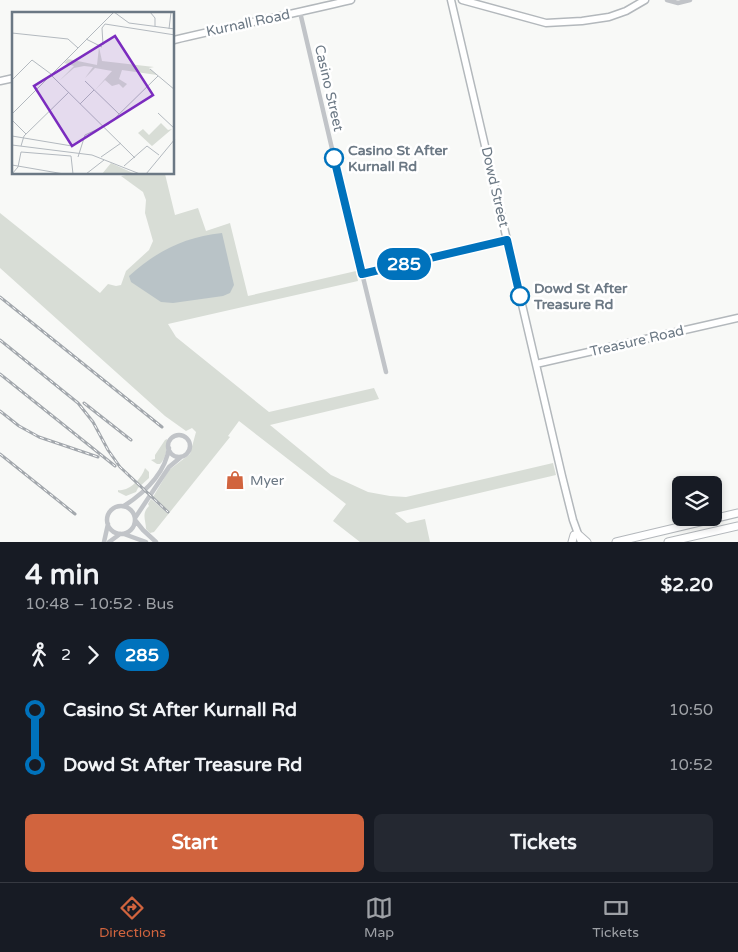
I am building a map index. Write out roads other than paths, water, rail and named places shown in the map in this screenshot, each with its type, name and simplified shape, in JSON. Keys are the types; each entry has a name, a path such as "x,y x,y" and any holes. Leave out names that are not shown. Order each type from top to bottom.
{"main road":[{"path":"722,517 738,513"},
{"path":"616,542 681,526"},
{"path":"686,526 689,530 703,534"},
{"path":"668,542 738,526"},
{"path":"575,538 587,542"}],"street":[{"name":"Kurnall Road","path":"175,40 260,19 351,0"},
{"name":"Dowd Street","path":"451,0 573,520 575,538 581,542"},
{"path":"462,0 546,23 609,17 626,11 645,0"},
{"path":"667,0 678,3 690,0"},
{"name":"Casino Street","path":"300,12 386,372"},
{"path":"362,274 507,240"},
{"name":"Treasure Road","path":"536,364 738,318"},
{"path":"109,542 133,527 135,519 169,467 186,454 190,448 189,442 185,437 180,435 170,441 164,464 150,485 124,506"},
{"path":"169,448 174,456 181,457"},
{"path":"104,542 110,511 118,506 124,506 131,510 143,530 156,542"},
{"path":"108,524 113,531 146,542"}],"railway":[{"path":"0,297 162,427"},
{"path":"0,340 78,403 93,422 108,450 120,467 168,512"},
{"path":"0,374 115,466"},
{"path":"84,403 131,440"},
{"path":"0,411 19,426 39,437 98,457"},
{"path":"0,454 75,514"}],"place":[{"name":"Casino St After Kurnall Rd","path":"334,158"},
{"name":"Dowd St After Treasure Rd","path":"520,296"},
{"name":"Myer","path":"235,480"}]}
